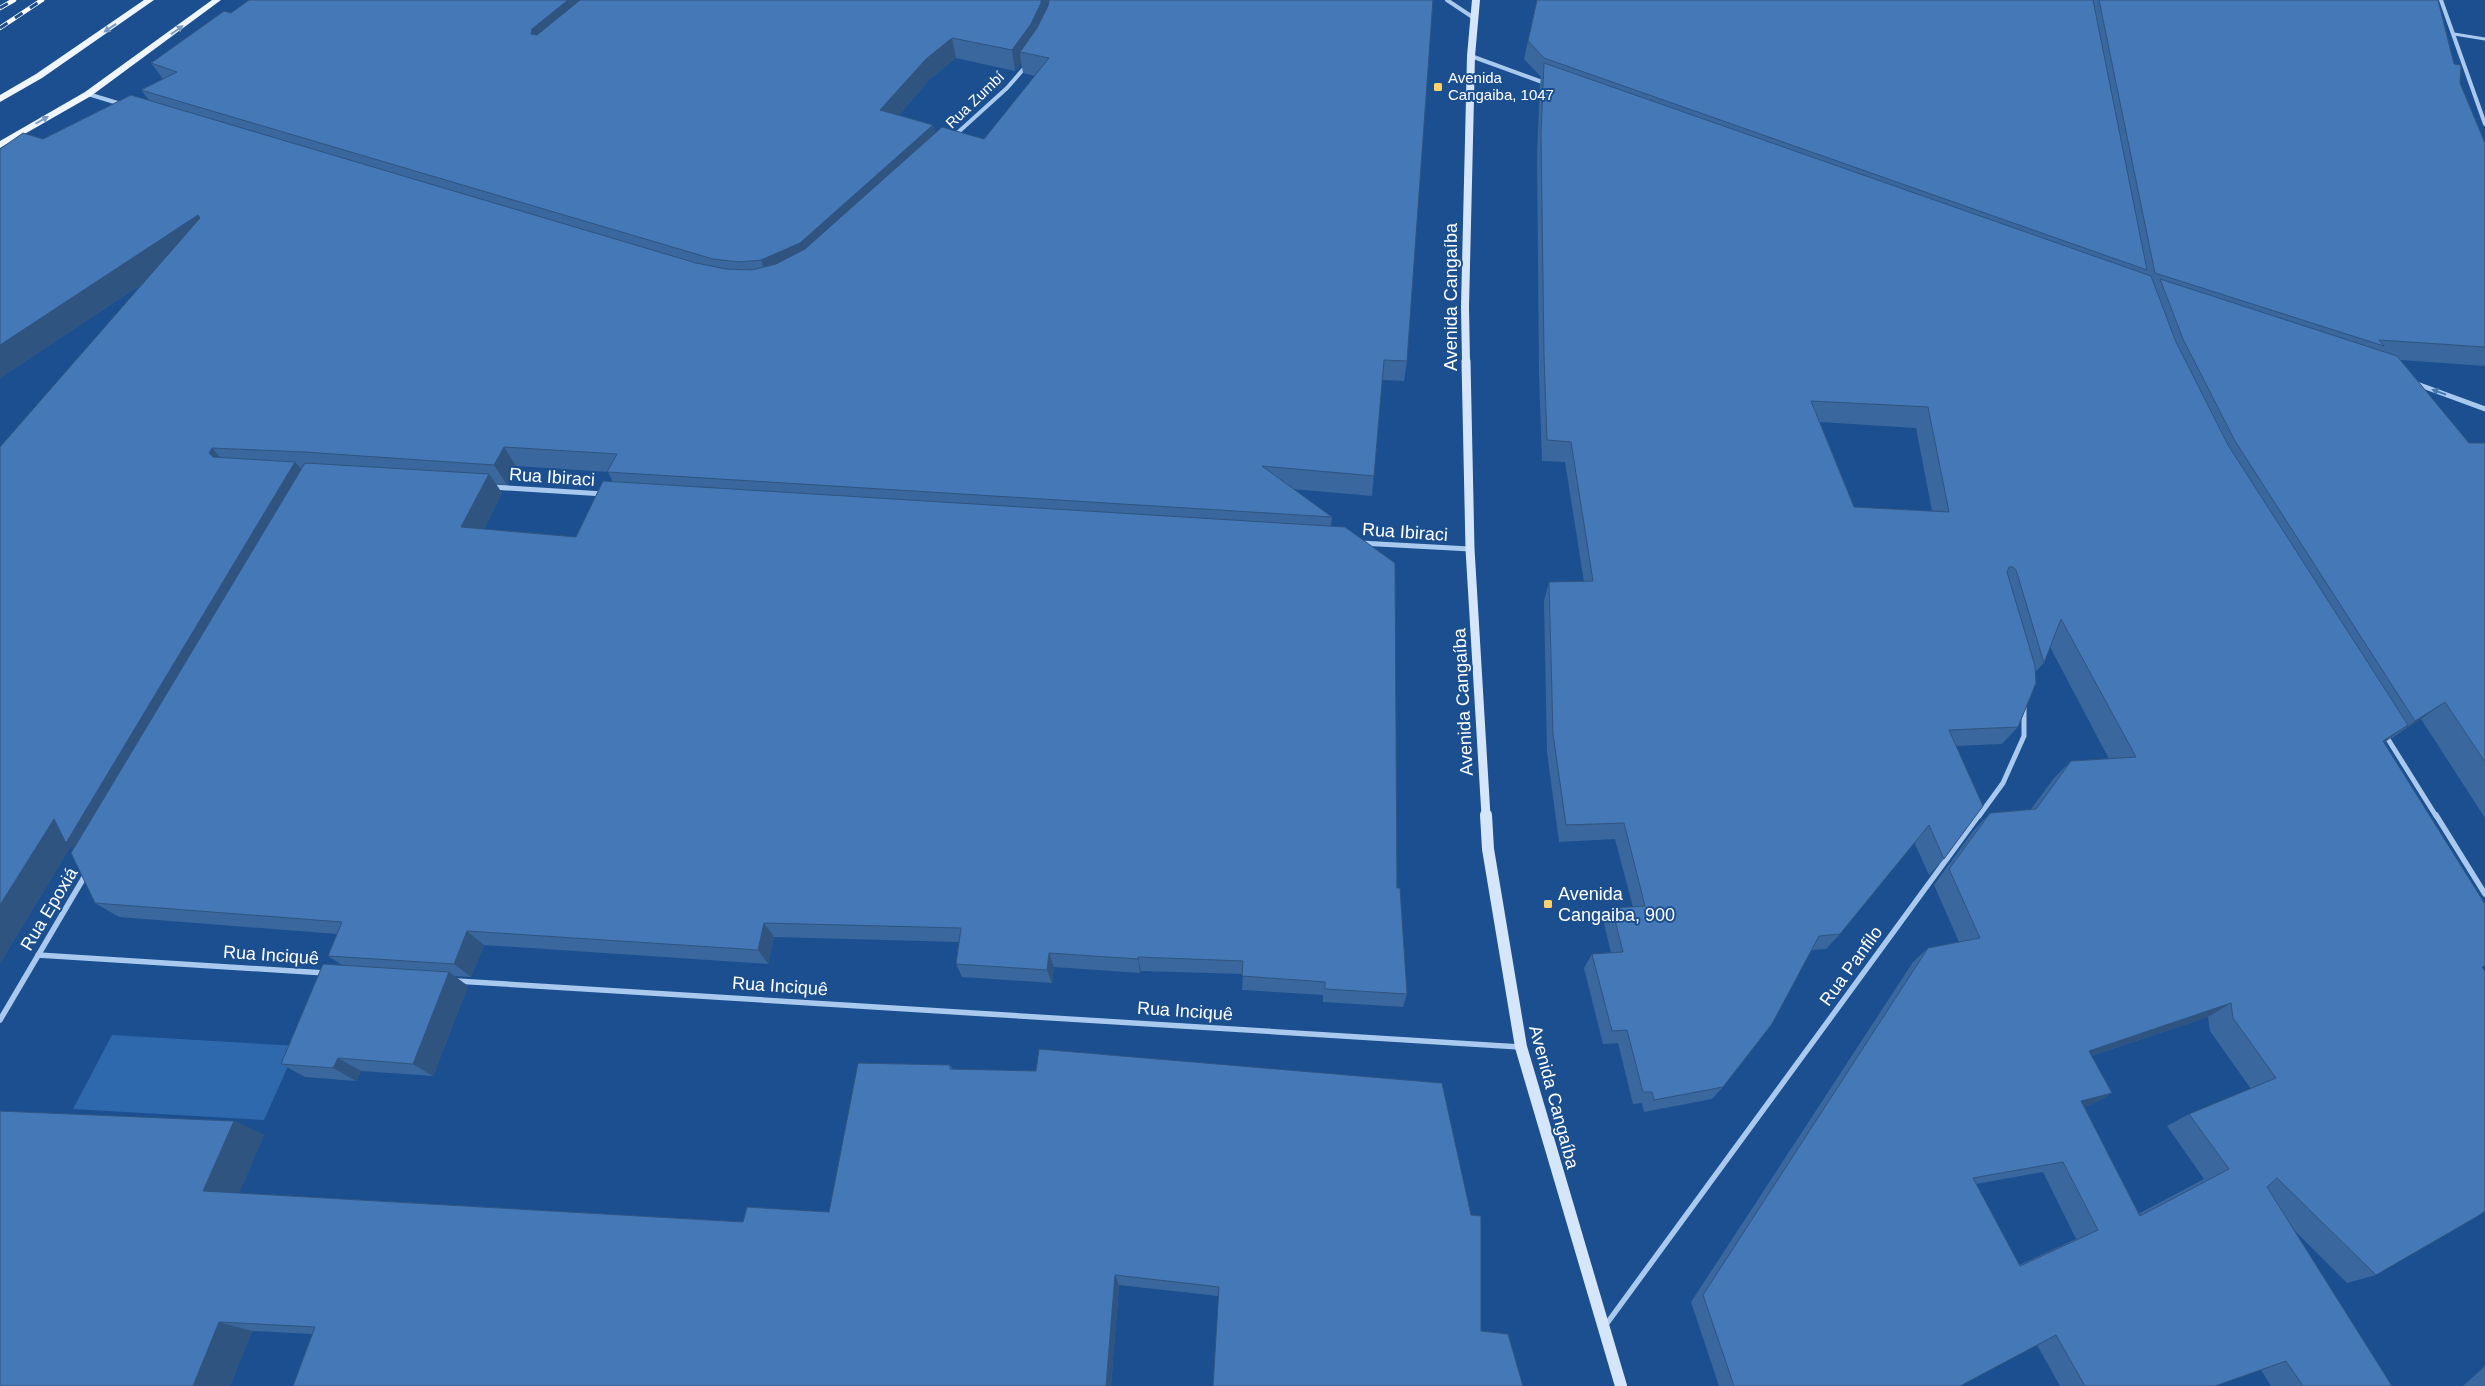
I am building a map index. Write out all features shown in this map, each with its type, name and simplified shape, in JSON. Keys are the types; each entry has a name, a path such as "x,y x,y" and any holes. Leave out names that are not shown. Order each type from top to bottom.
{"main road":[{"path":"0,99 39,76 150,0"},
{"path":"0,145 88,94 217,0"},
{"name":"Avenida Cangaíba","path":"1476,0 1471,56 1465,308 1470,550 1488,848 1521,1047 1621,1386"}],"street":[{"path":"1447,0 1474,18"},
{"path":"2442,0 2485,124"},
{"path":"1471,56 1546,83"},
{"name":"Rua Zumbí","path":"950,140 1007,88 1031,60"},
{"path":"88,94 128,106"},
{"path":"2407,381 2485,409"},
{"name":"Rua Ibiraci","path":"489,487 608,495"},
{"name":"Rua Ibiraci","path":"1351,542 1470,550"},
{"name":"Rua Panfilo","path":"1603,1328 2003,783 2024,736 2024,701"},
{"path":"2384,734 2485,894"},
{"name":"Rua Epoxiá","path":"0,1020 88,870"},
{"name":"Rua Inciquê","path":"38,956 337,974"},
{"name":"Rua Inciquê","path":"446,981 1521,1047"}],"lane":[{"path":"2454,34 2485,39"}],"shaded area":[{"path":"112,1035 297,1046 264,1120 73,1109"}],"building":[{"path":"249,0 568,0 532,29 531,34 537,35 580,0 1041,0 1041,3 1031,24 1012,50 952,38 926,59 880,110 933,125 800,243 761,260 739,262 713,259 141,90 177,72 151,63 224,11 231,13"},
{"path":"1049,0 1433,0 1407,361 1384,360 1374,476 1262,466 1332,517 607,472 617,454 504,447 494,465 304,452 212,448 209,453 213,457 295,462 66,843 54,819 0,905 0,447 200,218 198,215 0,345 0,149 23,133 43,139 131,95 696,263 726,269 752,270 776,264 805,249 942,127 984,139 1049,58 1020,52 1037,28"},
{"path":"1537,0 2093,0 2147,270 1544,58 1528,41"},
{"path":"2099,0 2438,0 2454,64 2461,65 2460,83 2485,143 2485,347 2379,340 2384,346 2155,273"},
{"path":"1544,63 2151,276 2176,342 2228,445 2408,725 2383,741 2485,904 2485,966 2482,967 2485,971 2485,1211 2376,1275 2277,1178 2267,1187 2392,1386 2303,1386 2286,1361 2215,1386 2085,1386 2056,1335 1960,1386 1734,1386 1703,1295 1928,948 1980,938 1949,869 1990,813 2036,809 2071,761 2136,757 2061,619 2044,663 2016,570 2013,567 2009,567 2007,572 2035,666 2036,683 2018,727 1949,730 1983,806 1944,859 1929,825 1840,934 1819,936 1772,1024 1723,1087 1654,1100 1652,1092 1643,1092 1627,1030 1612,1031 1592,954 1623,952 1612,908 1645,906 1624,823 1566,825 1553,734 1549,582 1593,581 1571,442 1547,440 1541,132","holes":["1811,401 1928,407 1949,512 1854,507","2231,1003 2233,1018 2276,1078 2189,1114 2229,1169 2140,1216 2081,1101 2112,1093 2089,1051","2063,1162 2098,1230 2020,1266 1973,1178"]},
{"path":"2160,279 2397,356 2469,443 2485,443 2485,762 2445,702 2415,721 2235,441 2183,339"},
{"path":"305,463 489,474 461,527 576,537 603,481 1345,527 1395,563 1397,888 1400,888 1407,994 1325,989 1325,982 1242,976 1243,961 1138,957 1138,959 1049,953 1047,970 956,964 961,928 764,923 758,950 467,931 454,964 328,956 342,922 95,903 71,853"},
{"path":"323,964 449,972 413,1064 338,1058 333,1068 281,1064"},
{"path":"1039,1049 1442,1083 1471,1215 1481,1216 1481,1331 1508,1334 1523,1386 1213,1386 1219,1287 1115,1275 1106,1386 293,1386 315,1327 219,1322 193,1386 0,1386 0,1111 234,1121 203,1191 743,1222 747,1207 829,1212 858,1063 950,1065 950,1069 1036,1071"}],"railway":[{"path":"0,8 14,0"},
{"path":"0,28 42,0"}],"place":[{"name":"Avenida Cangaiba, 1047","path":"1438,87"},
{"name":"Avenida Cangaiba, 900","path":"1548,904"}]}
